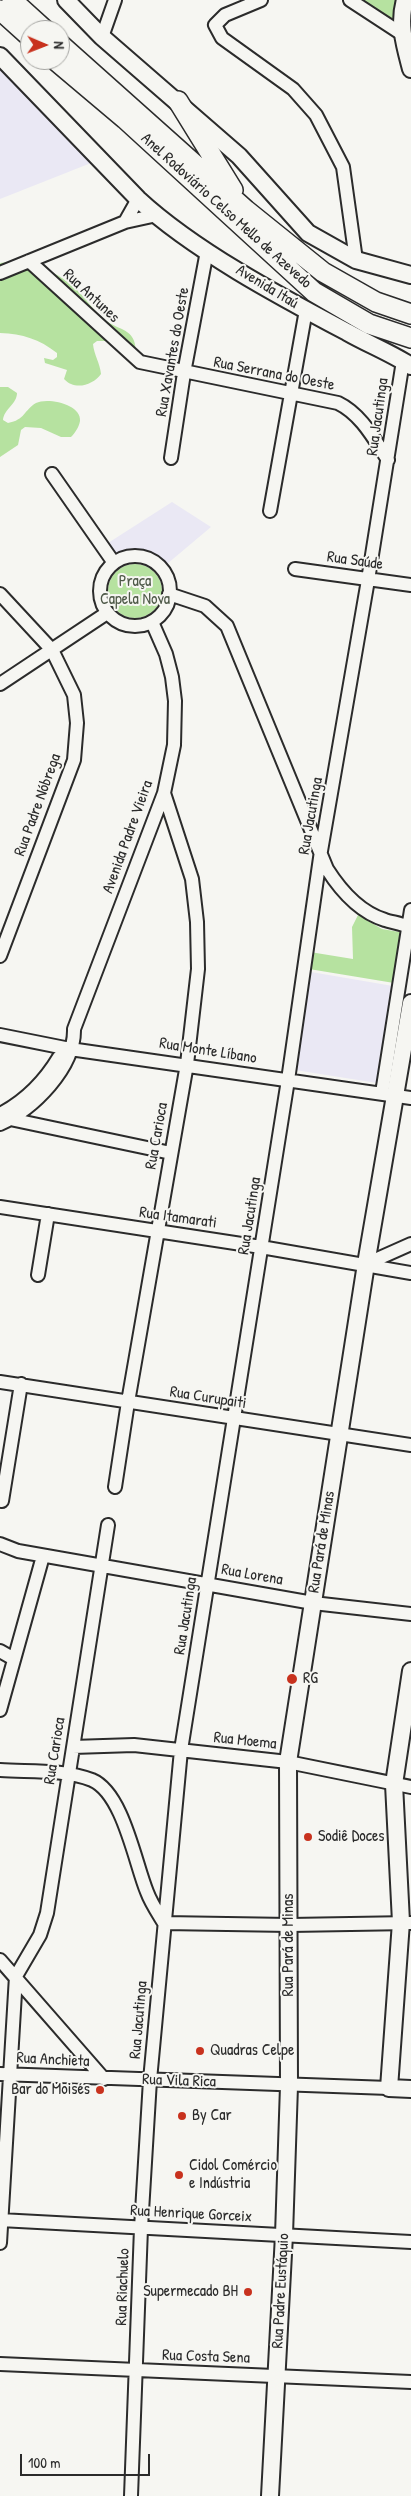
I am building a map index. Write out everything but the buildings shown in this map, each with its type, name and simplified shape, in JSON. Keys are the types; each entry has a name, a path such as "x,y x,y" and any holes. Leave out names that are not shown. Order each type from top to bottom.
{"highway":[{"path":"12,0 34,20"},
{"path":"0,10 20,28"},
{"name":"Anel Rodoviário Celso Mello de Azevedo","path":"70,53 246,210 323,272 376,302 411,314"},
{"name":"Anel Rodoviário Celso Mello de Azevedo","path":"67,70 125,119 314,292 368,324 411,338"},
{"path":"178,102 246,210"}],"main road":[{"path":"66,0 102,37 239,156 308,233 356,260 411,275"},
{"path":"405,0 402,10 402,34 411,69"},
{"path":"0,56 138,199 157,215"},
{"name":"Avenida Itaú","path":"157,215 208,251 306,310 407,364"},
{"name":"Rua Pará de Minas","path":"289,2086 288,1762 338,1435 411,1003"},
{"path":"389,2088 406,1922 394,1784 411,1671"},
{"name":"Rua Padre Eustáquio","path":"270,2496 284,2235 289,2086"},
{"name":"Rua Vila Rica","path":"389,2088 411,2089"}],"street":[{"path":"102,37 115,0"},
{"path":"262,0 224,15 215,25 222,38 293,89 316,115 343,167 356,260"},
{"path":"350,0 402,34"},
{"path":"125,222 138,199"},
{"path":"0,273 125,222 157,215"},
{"name":"Rua Xavantes do Oeste","path":"171,458 184,373 208,251"},
{"name":"Rua Antunes","path":"29,261 130,355"},
{"path":"270,511 306,310"},
{"name":"Rua Serrana do Oeste","path":"130,355 140,362 184,373 338,403 350,409 388,460"},
{"name":"Rua Jacutinga","path":"150,2080 181,1750 288,1080 321,851 388,460 407,364"},
{"path":"52,474 114,563"},
{"path":"139,556 152,560 162,569 168,581 170,594 164,610 152,622 140,626 128,626 116,621 107,613 102,603 100,592 106,571 114,563 126,557 139,556"},
{"name":"Rua Saúde","path":"295,569 368,580 411,584"},
{"name":"Rua Padre Nóbrega","path":"0,594 52,650 74,695 77,723 74,760 0,956"},
{"path":"170,594 205,606 227,626 328,869 348,898 374,916 410,928"},
{"path":"0,684 107,613"},
{"name":"Avenida Padre Vieira","path":"3,1119 33,1104 57,1077 66,1048 74,1040 74,1029 164,793 174,745 175,701 166,654 152,622"},
{"name":"Rua Carioca","path":"116,1487 128,1402 187,1064 198,969 198,922 192,879 164,793"},
{"name":"Rua Pará de Minas","path":"396,1095 411,910"},
{"name":"Rua Monte Líbano","path":"0,1035 66,1048 396,1095"},
{"path":"3,1119 170,1153"},
{"name":"Rua Itamarati","path":"0,1207 261,1247 411,1273"},
{"path":"38,1275 48,1214"},
{"path":"366,1264 411,1244"},
{"name":"Rua Curupaiti","path":"0,1382 411,1445"},
{"path":"2,1501 21,1384"},
{"name":"Rua Carioca","path":"16,1976 40,1935 47,1913 108,1525"},
{"name":"Rua Lorena","path":"0,1544 18,1551 101,1567 313,1602 411,1614"},
{"path":"0,1710 43,1556"},
{"path":"0,1651 14,1659"},
{"name":"Rua Moema","path":"73,1747 134,1745 288,1762 411,1787"},
{"path":"0,1770 68,1774 93,1781 110,1796 118,1810 147,1893 164,1923 290,1925 406,1922"},
{"path":"147,1893 167,1891"},
{"path":"0,1960 16,1976 104,2079"},
{"path":"0,2243 4,2074 16,1976"},
{"name":"Rua Anchieta","path":"4,2074 104,2079"},
{"name":"Rua Vila Rica","path":"104,2079 389,2088"},
{"name":"Rua Riachuelo","path":"131,2496 141,2228 150,2080"},
{"name":"Rua Henrique Gorceix","path":"0,2220 411,2242"},
{"name":"Rua Costa Sena","path":"0,2364 411,2382"}],"shaded area":[{"path":"0,65 91,163 0,199"},
{"path":"172,502 211,527 167,564 150,555 135,552 118,555 108,543"},
{"path":"311,972 393,986 377,1083 295,1070"}],"green space":[{"path":"359,0 399,0 397,27"},
{"path":"8,262 37,266 63,278 104,319 130,334 135,344 136,352 122,353 106,341 97,341 93,344 101,374 89,384 78,386 68,383 64,379 67,370 45,363 44,358 53,360 57,357 57,353 44,344 30,338 0,333 0,263"},
{"path":"0,387 8,387 17,393 15,400 4,416 3,420 8,423 18,420 36,403 48,401 63,403 76,410 80,421 78,428 71,437 61,437 41,428 25,427 21,430 18,445 0,457"},
{"name":"Praça Capela Nova","path":"130,564 140,564 154,572 160,581 162,591 160,601 154,610 140,618 130,618 120,613 113,606 108,596 108,586 113,576 120,569"},
{"path":"358,915 382,929 405,933 394,983 309,969 310,952 353,959 352,927"}],"place":[{"name":"RG","path":"292,1679"},
{"name":"Sodiê Doces","path":"308,1837"},
{"name":"Quadras Celpe","path":"200,2051"},
{"name":"Bar do Moisés","path":"100,2090"},
{"name":"By Car","path":"182,2116"},
{"name":"Cidol Comércio e Indústria","path":"179,2175"},
{"name":"Supermecado BH","path":"248,2292"}]}
